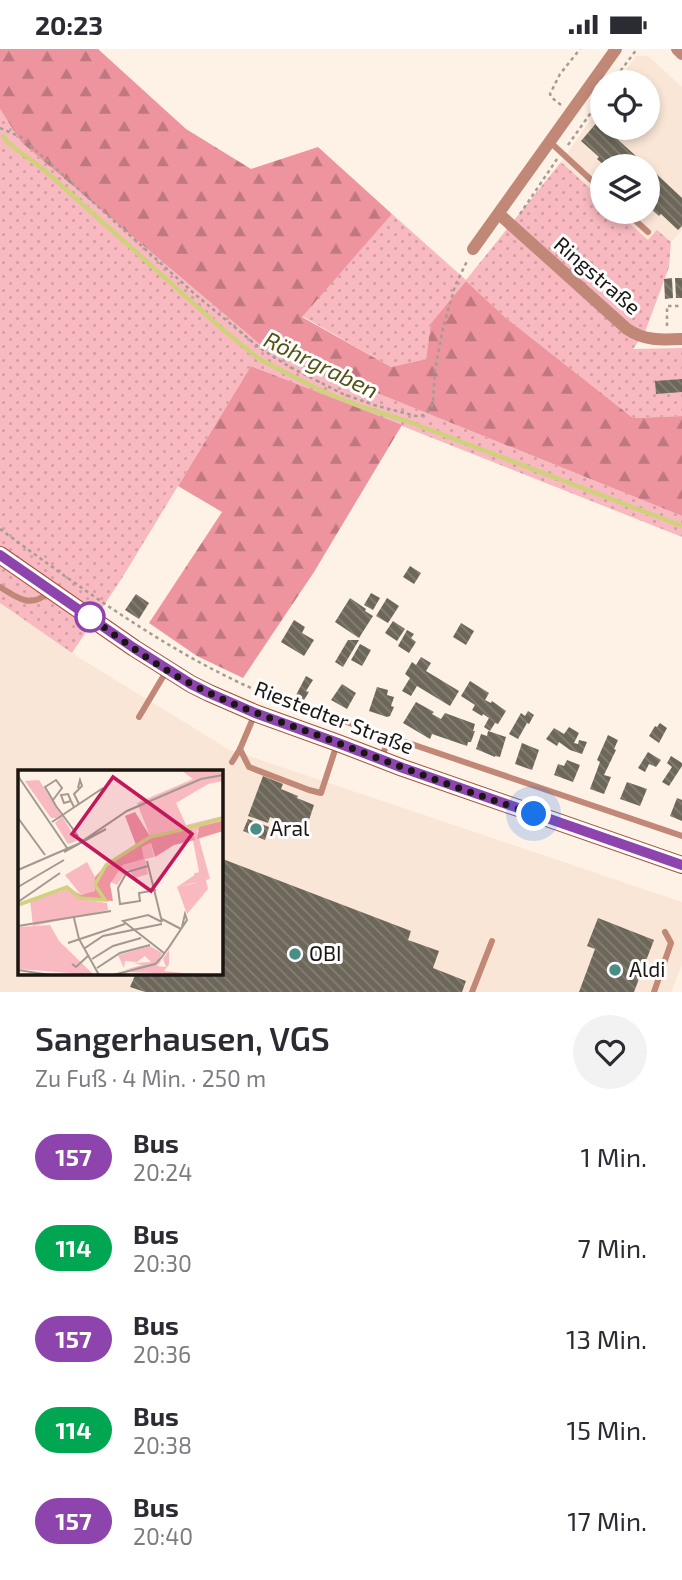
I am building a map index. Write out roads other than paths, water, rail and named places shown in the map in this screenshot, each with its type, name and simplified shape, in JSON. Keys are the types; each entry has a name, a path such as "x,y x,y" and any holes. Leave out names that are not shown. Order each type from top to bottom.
{"main road":[{"name":"Riestedter Straße","path":"0,555 123,641 200,689 255,713 380,759 682,865"}],"street":[{"path":"473,249 616,49"},
{"path":"677,49 682,54"},
{"name":"Ringstraße","path":"499,215 627,329 646,339 682,339"}],"lane":[{"path":"550,142 590,179"},
{"path":"639,224 648,232"},
{"path":"0,587 17,597 35,601 43,598 51,589"},
{"path":"139,717 167,670"},
{"name":"Riestedter Straße","path":"276,698 682,836"},
{"path":"232,762 255,713"},
{"path":"380,759 390,737"},
{"path":"240,749 249,767 321,793 338,743"},
{"path":"654,992 671,943 665,932"},
{"path":"472,992 492,941"}],"waterway":[{"name":"Röhrgraben","path":"3,136 259,359 322,391 362,407 407,421 682,526"}],"place":[{"name":"Aral","path":"256,829"},
{"name":"OBI","path":"295,954"},
{"name":"Aldi","path":"615,970"}]}
